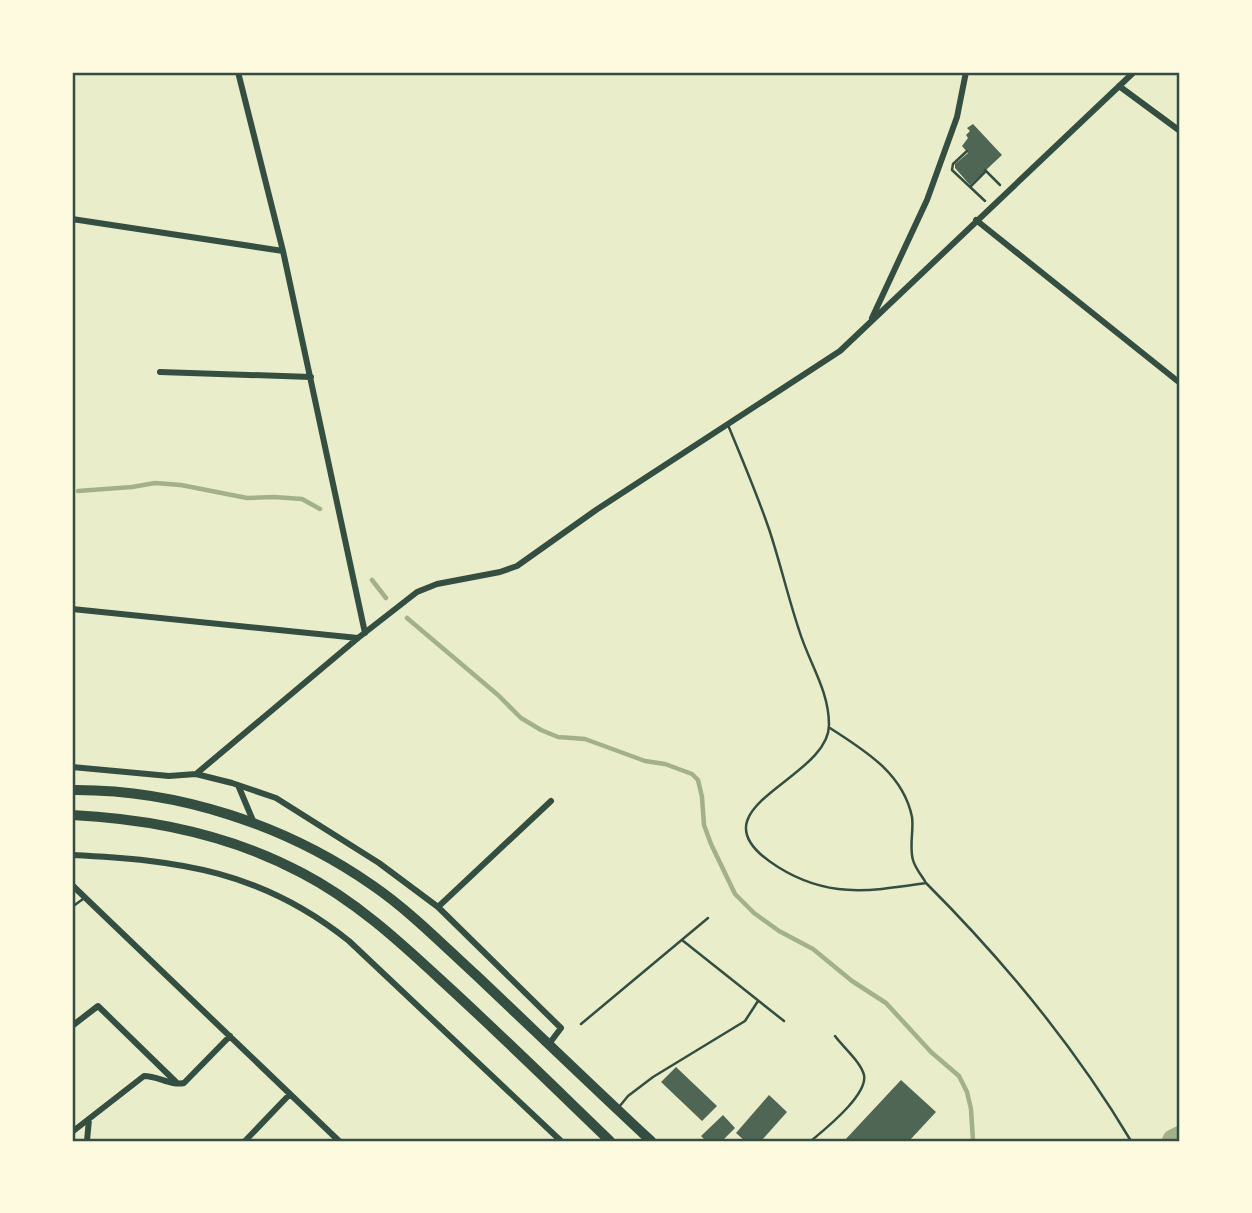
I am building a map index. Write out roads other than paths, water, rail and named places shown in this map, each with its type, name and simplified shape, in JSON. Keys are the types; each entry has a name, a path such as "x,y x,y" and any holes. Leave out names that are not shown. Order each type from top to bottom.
{"main road":[{"path":"72,790 127,793 211,810 255,824 310,848 372,885 438,940 650,1141"},
{"path":"72,815 124,818 175,826 264,856 301,872 326,887 394,937 610,1141"}],"street":[{"path":"238,72 283,251 365,633"},
{"path":"870,322 927,200 957,117 966,72"},
{"path":"196,774 417,592 437,584 500,572 517,566 596,510 841,351 1134,72"},
{"path":"1119,86 1180,131"},
{"path":"72,219 283,251"},
{"path":"976,220 1180,383"},
{"path":"160,372 311,377"},
{"path":"72,609 358,638"},
{"path":"72,767 169,776 196,774 276,798 379,863 438,907 561,1028 549,1044"},
{"path":"238,785 255,824"},
{"path":"438,907 551,801"},
{"path":"72,855 147,860 195,867 236,879 297,904 349,941 561,1141"},
{"path":"72,885 339,1141"},
{"path":"72,1026 98,1006 178,1084"},
{"path":"72,1132 144,1076 184,1083 230,1036"},
{"path":"246,1141 290,1094"},
{"path":"87,1141 89,1119"}],"lane":[{"path":"728,425 768,527 800,633 827,698 830,728 821,752 757,804 747,818 747,837 765,859 788,874 832,890 868,892 926,883"},
{"path":"830,728 861,748 891,774 903,791 912,818 913,861 926,883 961,917 1056,1030 1088,1071 1132,1141"},
{"path":"72,907 85,898"},
{"path":"581,1024 708,918"},
{"path":"682,940 784,1021"},
{"path":"617,1109 628,1096 653,1077 745,1021 758,1001"},
{"path":"811,1141 848,1108 864,1083 863,1072 835,1036"}],"waterway":[{"path":"78,491 155,483 181,485 247,498 302,499 320,509"},
{"path":"372,580 386,598"},
{"path":"407,618 498,695 521,718 541,730 558,737 585,739 645,761 665,764 692,774 698,780 704,825 735,894 754,913 779,931 813,949 852,981 886,1003 931,1052 959,1076 971,1109 973,1141"},
{"path":"1174,1141 1180,1138"}]}
